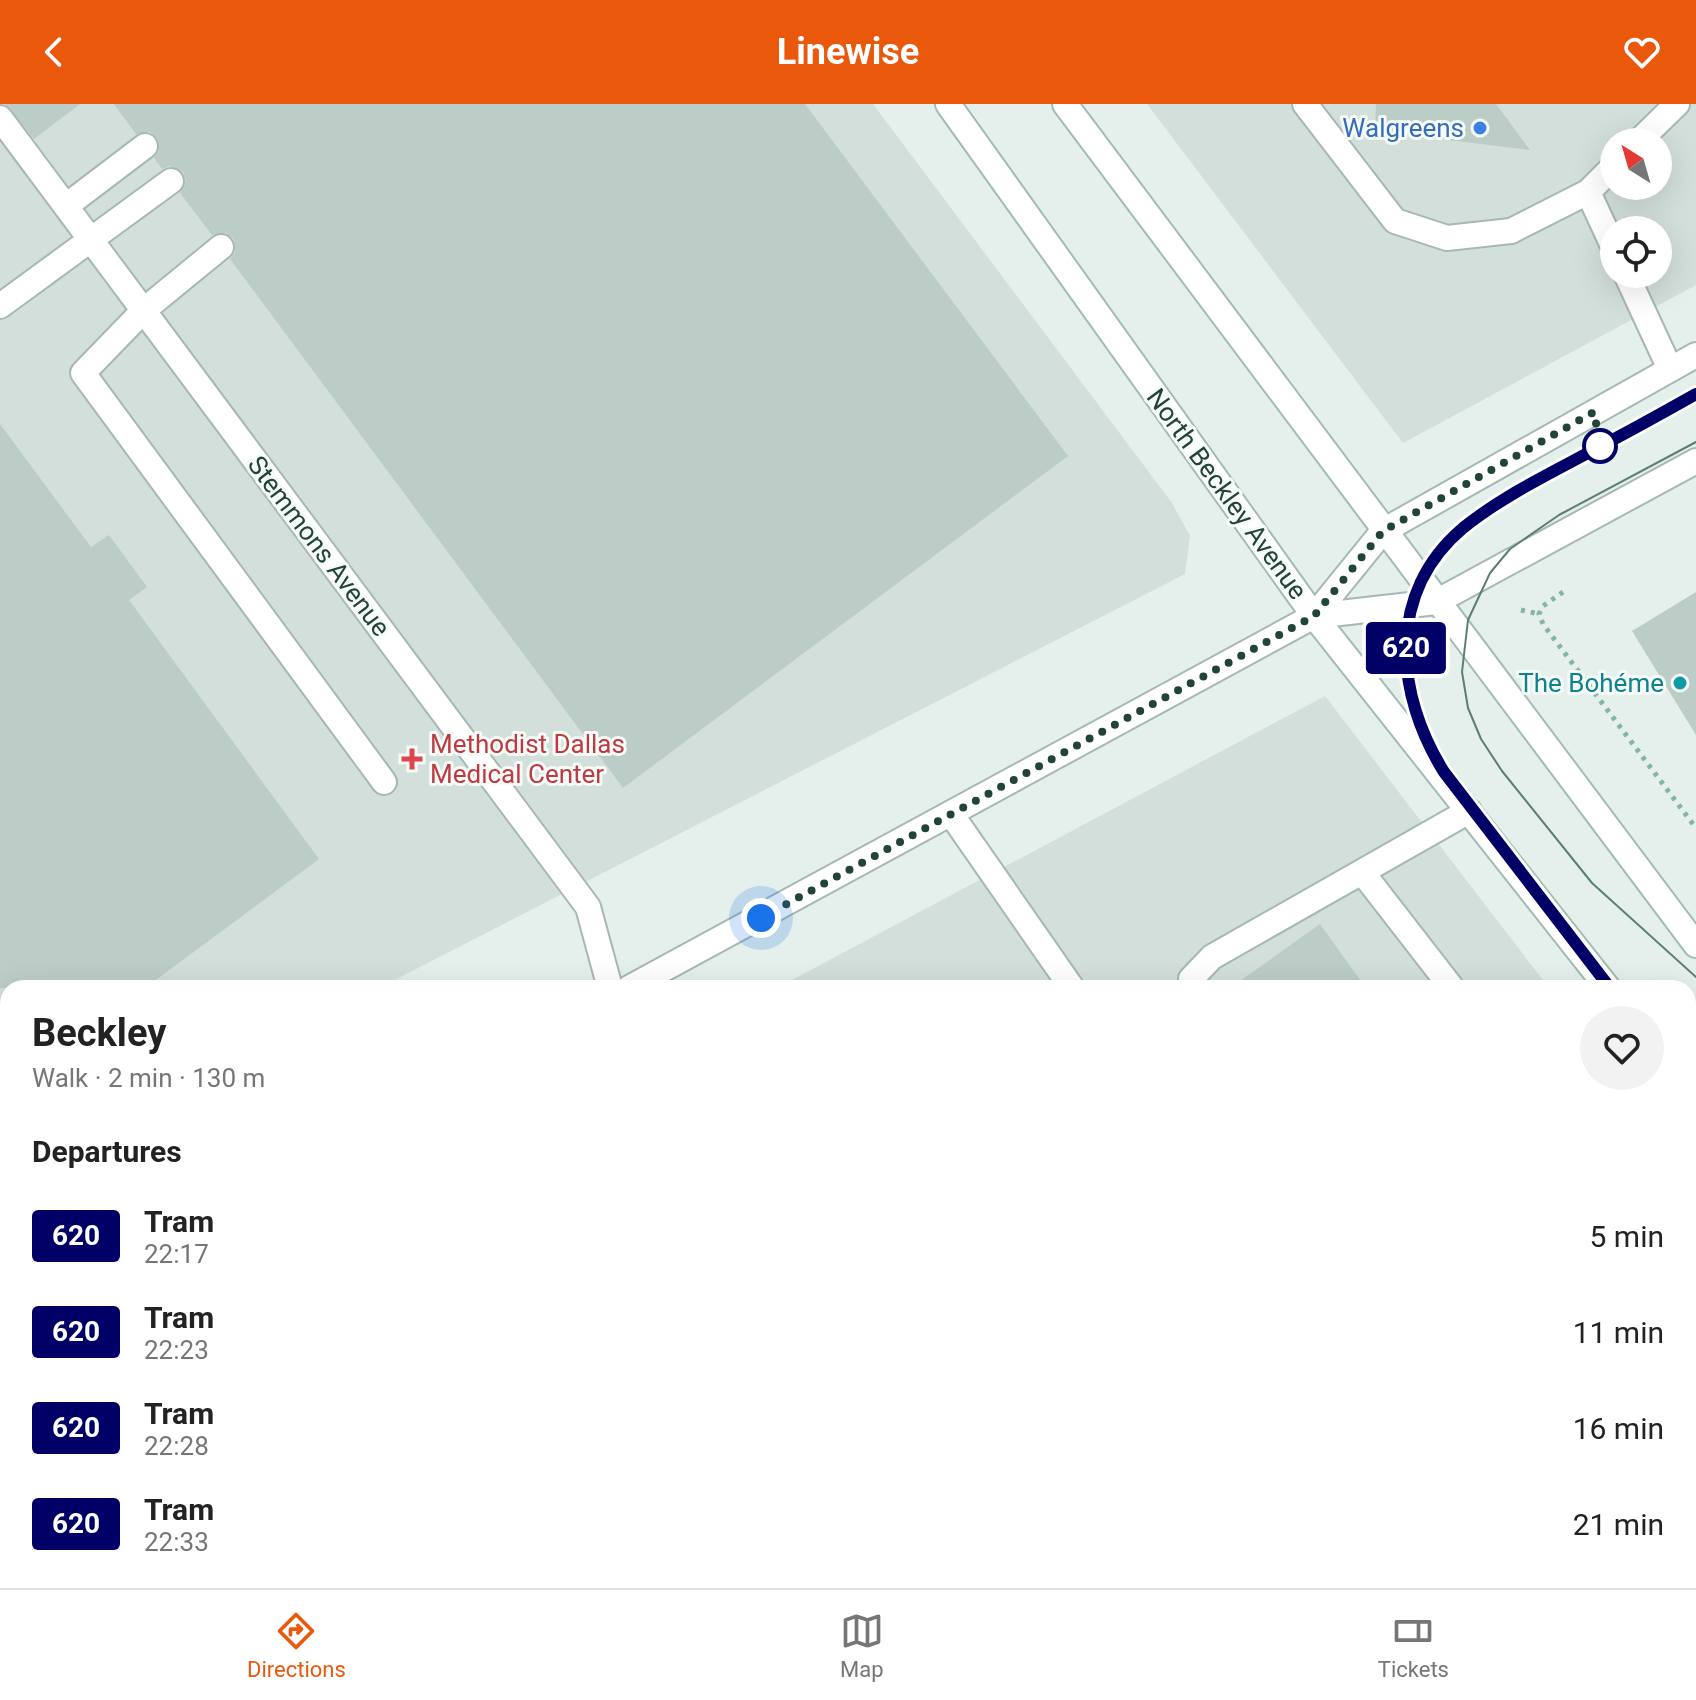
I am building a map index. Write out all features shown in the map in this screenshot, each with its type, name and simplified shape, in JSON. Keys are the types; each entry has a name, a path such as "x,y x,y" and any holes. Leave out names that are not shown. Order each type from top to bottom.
{"street":[{"name":"North Beckley Avenue","path":"948,104 1314,616 1602,980"},
{"path":"1065,104 1696,945"},
{"path":"1305,104 1395,221 1447,238 1511,231 1588,192 1600,180"},
{"path":"1652,128 1677,104"},
{"name":"Stemmons Avenue","path":"0,118 588,907 608,980"},
{"path":"66,206 145,146"},
{"path":"0,306 171,181"},
{"path":"1588,192 1600,218"},
{"path":"221,247 144,310 83,373 384,782"},
{"path":"1632,288 1670,369"},
{"path":"1314,616 1383,531 1696,355"},
{"path":"644,980 1314,616 1436,602 1696,461"},
{"path":"1191,980 1212,957 1469,811"},
{"path":"951,814 1066,980"},
{"path":"1362,872 1446,980"}],"path":[{"path":"1563,592 1543,606 1539,614 1543,624 1696,828"},
{"path":"1521,610 1539,614"}],"shaded area":[{"name":"Methodist Dallas Medical Center","path":"0,104 873,104 1172,503 1190,536 1185,574 395,980 0,980"},
{"path":"1147,104 1696,104 1696,285 1403,443"},
{"path":"1325,696 1543,980 792,980"}],"building":[{"path":"5,104 80,104 34,139"},
{"path":"114,104 805,104 1068,456 623,788 230,259 235,252 233,238 226,233 212,235 180,193 186,180 183,172 170,166 162,169 154,158 159,151 157,138 150,132 136,134"},
{"path":"1376,104 1496,104 1530,150 1375,131"},
{"path":"0,424 91,547 109,535 147,587 129,600 319,859 156,980 0,980"},
{"name":"The Bohéme","path":"1696,592 1696,735 1632,631"},
{"path":"1320,924 1360,980 1241,980"}],"tram line":[{"path":"1604,980 1444,772 1428,742 1415,711 1408,678 1406,646 1410,613 1421,583 1438,554 1463,528 1546,473 1696,394"},
{"name":"620","path":"1603,980 1444,772 1427,745 1409,694 1405,652 1407,630 1412,605 1422,583 1446,545 1462,529 1534,481 1696,394"},
{"path":"1696,442 1559,515 1510,549 1490,573 1468,620 1462,672 1468,708 1481,739 1502,771 1592,883 1696,977"}],"place":[{"name":"Walgreens","path":"1480,128"},
{"name":"The Bohéme","path":"1680,683"},
{"name":"Methodist Dallas Medical Center","path":"412,759"}],"route":[{"path":"761,918 1314,616 1383,531 1594,412 1600,446"}]}
